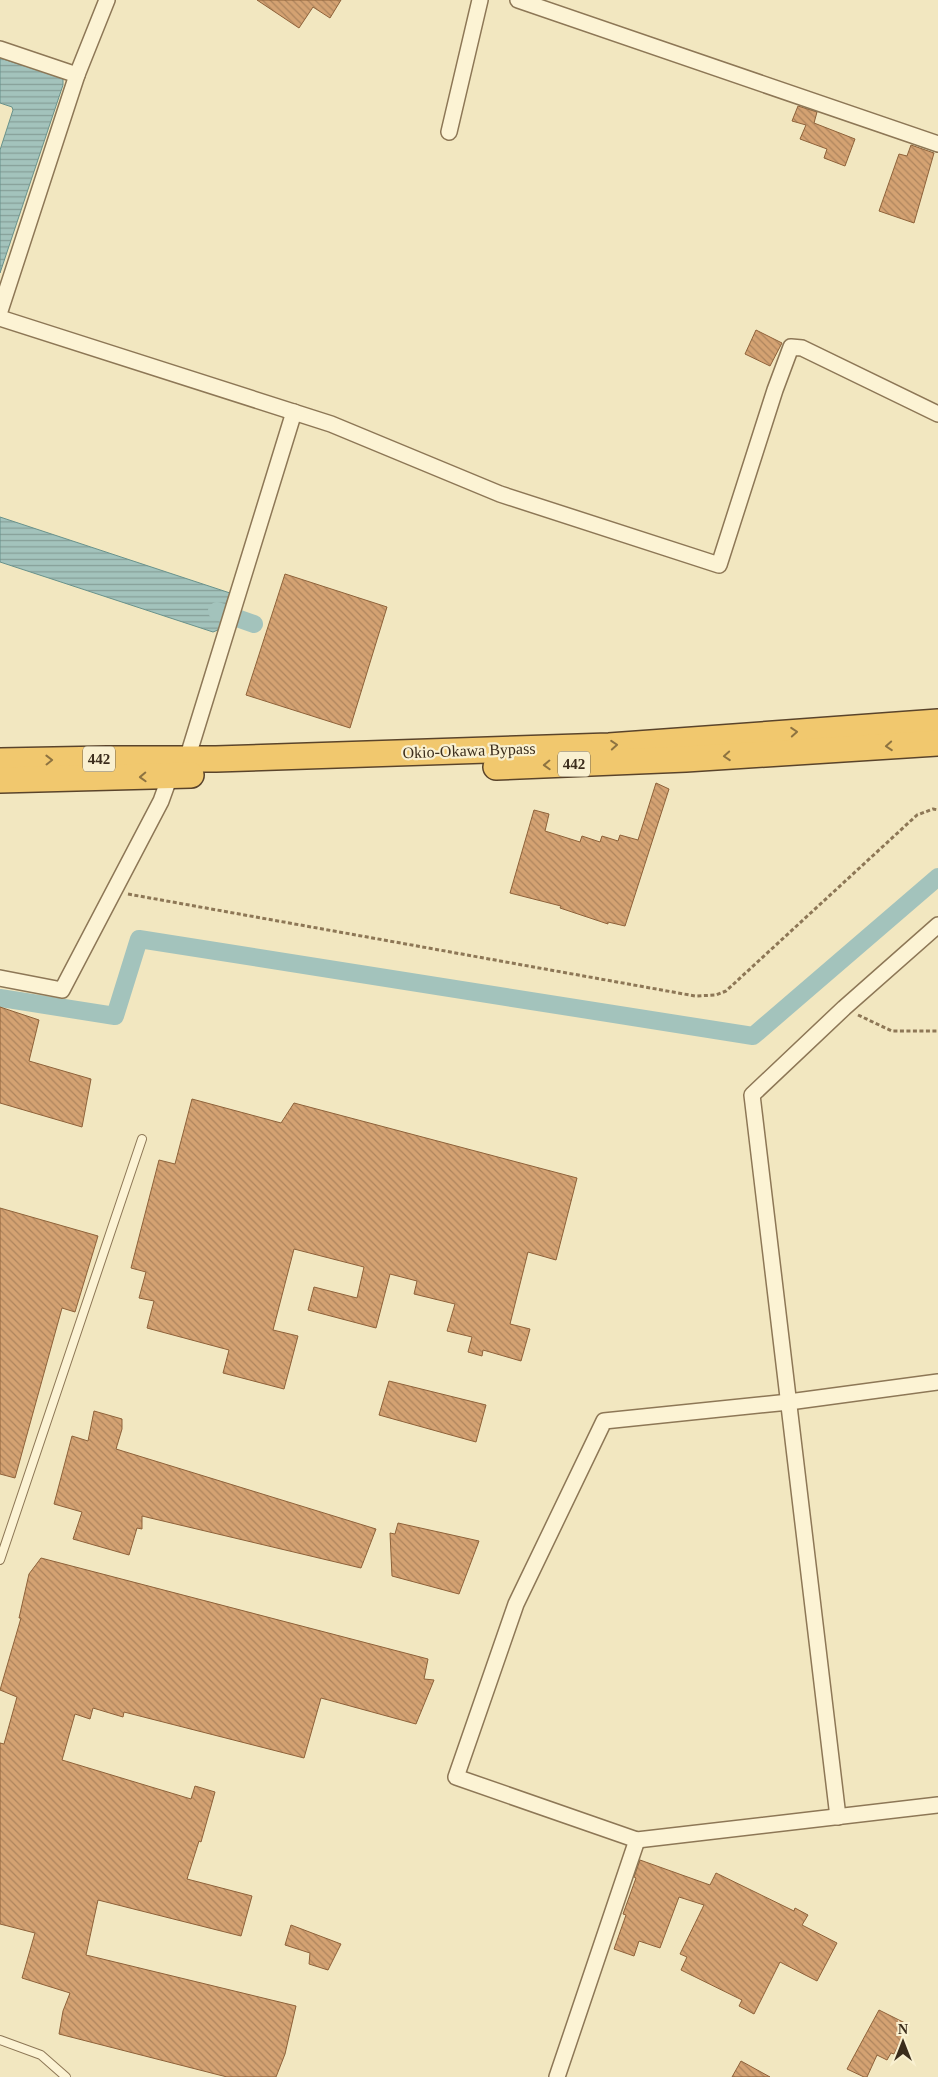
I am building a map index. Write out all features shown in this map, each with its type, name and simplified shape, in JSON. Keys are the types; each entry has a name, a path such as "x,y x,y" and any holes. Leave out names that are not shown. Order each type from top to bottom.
{"highway":[{"name":"Okio-Okawa Bypass","path":"0,780 195,767 609,746 938,722"},
{"name":"Okio-Okawa Bypass","path":"0,761 195,767 549,765 686,759 938,743"}],"street":[{"path":"0,311 77,75 107,0"},
{"path":"449,132 480,0"},
{"path":"518,0 938,144"},
{"path":"0,49 77,75"},
{"path":"0,318 331,424 500,494 719,565 791,346 802,348 938,414"},
{"path":"0,978 62,990 161,801 195,767 294,412"},
{"path":"838,1817 752,1095 844,1008 938,925"},
{"path":"930,1806 637,1840 456,1777 513,1613 604,1421 789,1402 938,1382"},
{"path":"557,2077 637,1840"}],"lane":[{"path":"0,1560 142,1139"},
{"path":"0,2040 41,2055 66,2077"}],"path":[{"path":"114,891 695,996 716,995 726,992 917,815 934,809 938,810"},
{"path":"844,1008 892,1031 938,1031"}],"water":[{"path":"0,58 63,78 63,85 0,273 0,150 13,110 12,107 0,103"},
{"path":"0,517 230,593 225,607 230,609 224,616 218,630 213,632 0,562"}],"building":[{"path":"257,0 341,0 330,18 313,7 299,28"},
{"path":"798,106 817,112 814,123 855,139 845,166 824,158 827,149 800,139 806,125 792,121"},
{"path":"911,145 934,153 914,223 879,211 899,154 907,156"},
{"path":"756,330 782,343 770,366 745,354"},
{"path":"285,574 387,607 350,728 246,695"},
{"path":"656,783 669,789 625,926 608,922 608,924 560,908 561,906 510,893 534,810 549,814 545,831 580,842 582,836 600,842 602,836 618,841 620,835 638,840"},
{"path":"0,1007 39,1020 29,1061 91,1079 82,1127 0,1103"},
{"path":"192,1099 281,1123 294,1103 577,1178 556,1260 528,1252 510,1324 530,1329 521,1361 483,1350 482,1356 468,1352 472,1337 447,1331 455,1304 414,1294 417,1281 390,1274 376,1328 308,1310 314,1287 357,1298 364,1267 294,1249 273,1330 298,1336 284,1389 223,1373 229,1350 147,1328 154,1301 139,1298 146,1272 131,1268 159,1160 175,1164"},
{"path":"0,1208 98,1236 75,1312 62,1308 15,1478 0,1474"},
{"path":"389,1381 486,1405 476,1442 379,1415"},
{"path":"94,1411 122,1419 122,1429 116,1449 376,1529 361,1568 142,1516 142,1529 137,1528 129,1555 73,1539 82,1512 54,1504 72,1436 88,1441"},
{"path":"398,1523 479,1541 459,1594 392,1576 390,1533 395,1534"},
{"path":"41,1558 428,1659 424,1679 434,1680 416,1724 321,1698 304,1758 124,1712 123,1717 93,1708 90,1719 75,1714 62,1760 191,1799 195,1786 215,1792 201,1842 199,1841 187,1879 252,1896 241,1936 98,1900 86,1955 296,2006 285,2054 276,2077 227,2077 59,2034 63,2011 70,1993 22,1978 35,1933 0,1924 0,1743 4,1744 17,1697 0,1690 21,1618 19,1618 29,1574"},
{"path":"640,1860 710,1885 716,1873 794,1911 795,1908 808,1915 802,1925 837,1943 817,1981 780,1962 754,2014 739,2006 742,2000 681,1970 687,1957 680,1954 704,1905 679,1897 660,1948 639,1941 634,1956 614,1949 626,1915 623,1914 636,1878 634,1877"},
{"path":"291,1925 341,1944 328,1970 309,1964 310,1953 285,1945"},
{"path":"879,2010 909,2025 894,2054 891,2053 887,2060 877,2055 867,2077 864,2077 847,2069"},
{"path":"741,2061 770,2077 732,2077"}],"waterway":[{"path":"217,611 254,624"},
{"path":"0,998 115,1016 139,939 753,1036 938,877"}]}
